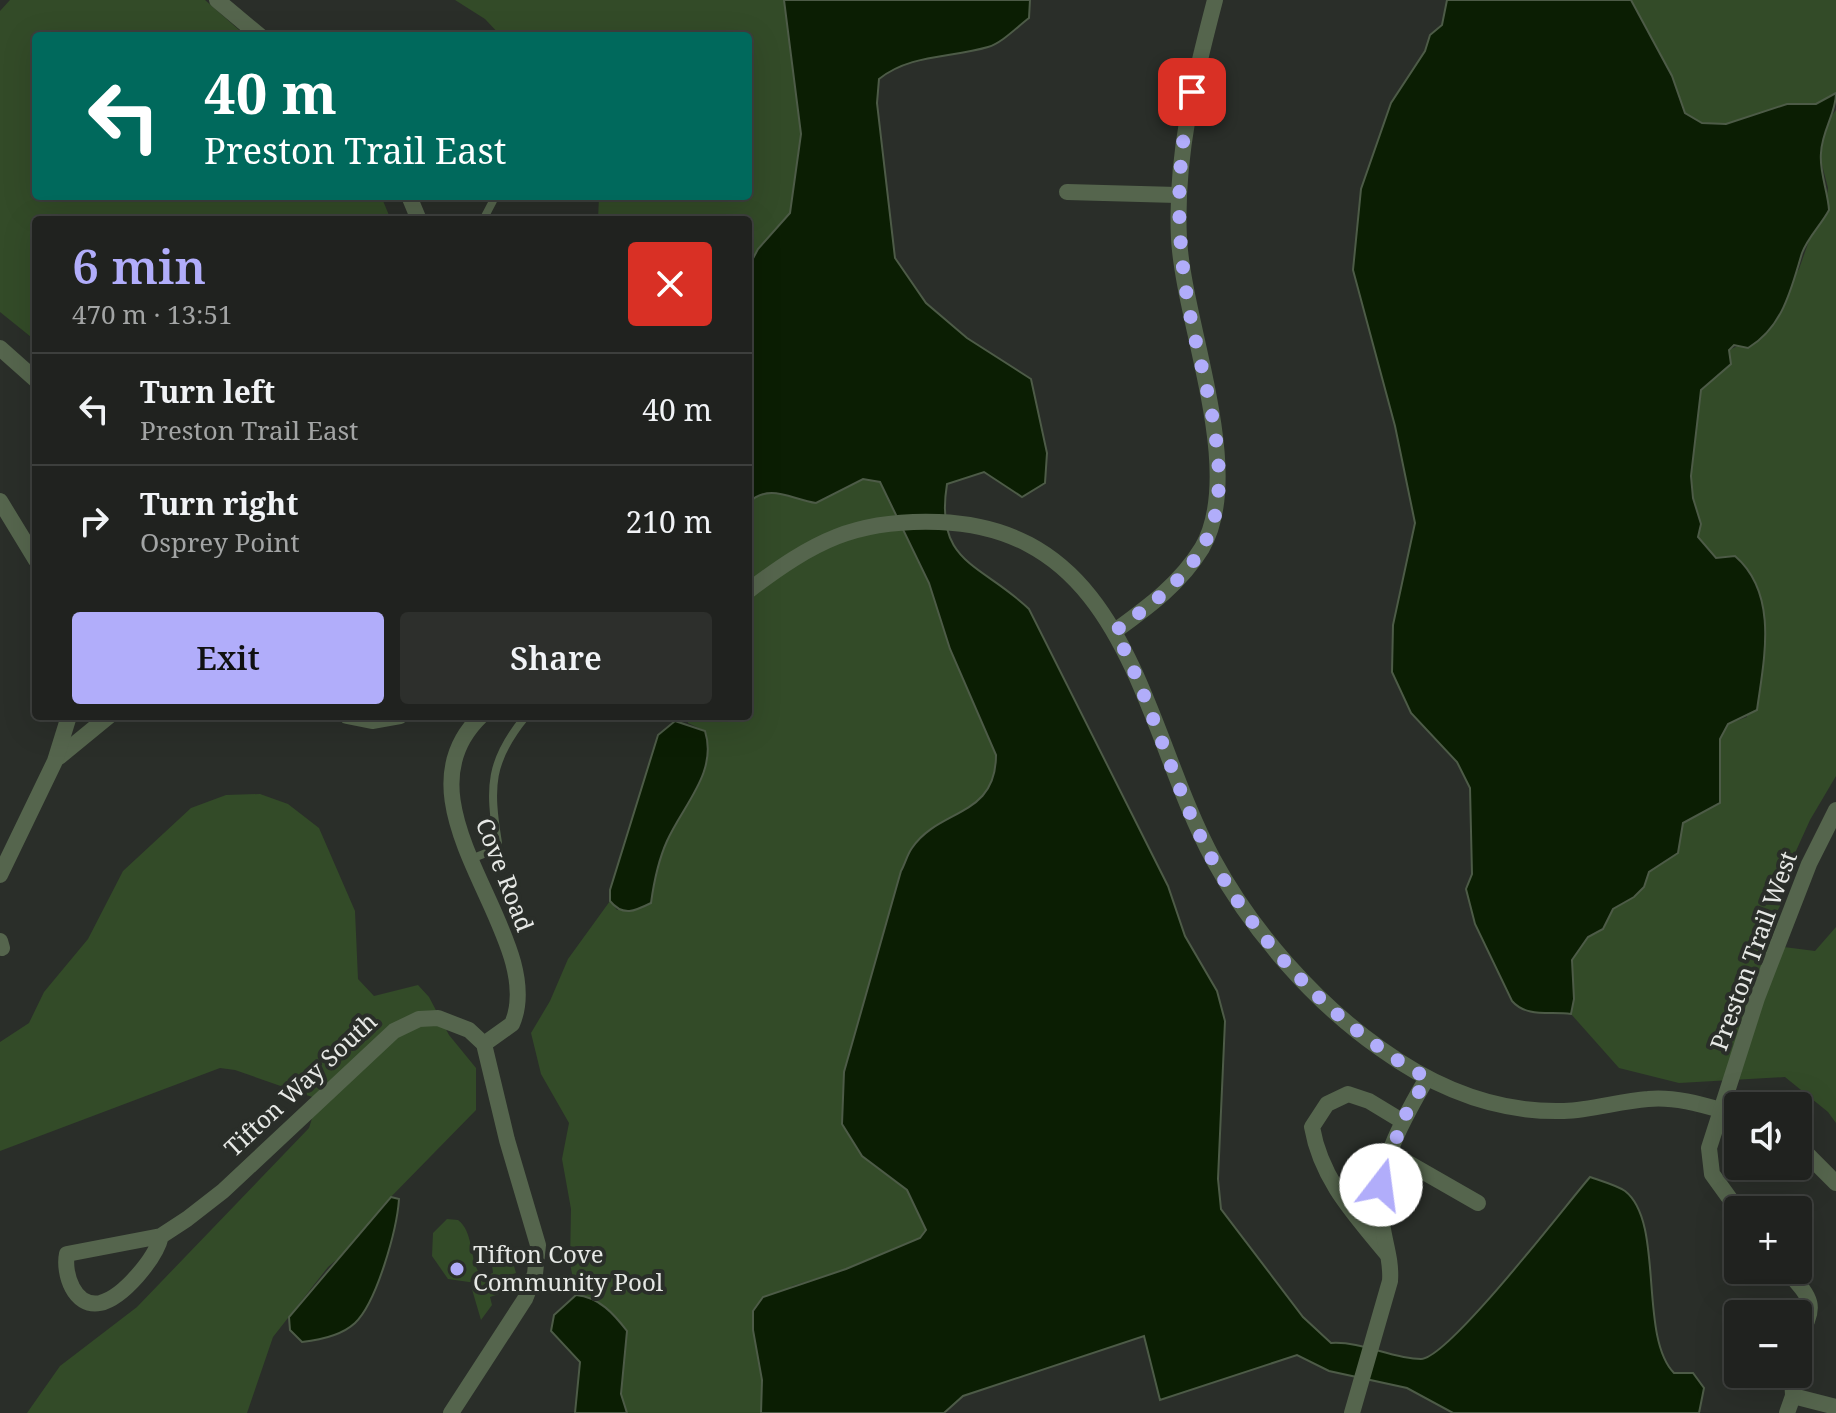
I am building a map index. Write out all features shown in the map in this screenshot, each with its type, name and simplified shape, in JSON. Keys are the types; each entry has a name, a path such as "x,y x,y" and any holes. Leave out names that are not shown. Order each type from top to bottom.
{"street":[{"path":"217,0 255,32"},
{"path":"1115,631 1162,597 1184,573 1202,547 1217,503 1217,457 1187,300 1177,195 1186,115 1215,0"},
{"path":"1067,192 1177,195"},
{"path":"0,348 32,376"},
{"path":"0,501 32,553"},
{"path":"752,588 805,551 841,533 891,522 943,522 988,528 1015,537 1045,554 1076,578 1115,631 1134,668 1192,820 1240,903 1269,941 1355,1028 1427,1078 1485,1102 1526,1110 1568,1111 1660,1098 1724,1111"},
{"path":"0,875 55,761 68,720"},
{"path":"55,761 103,720"},
{"name":"Cove Road","path":"478,720 459,744 452,772 454,806 471,859 505,942 519,996 512,1024 484,1044"},
{"name":"Preston Trail West","path":"1735,1092 1757,998 1809,864 1836,810"},
{"name":"Tifton Way South","path":"161,1236 157,1253 116,1297 97,1304 85,1300 71,1287 63,1270 67,1254 161,1236 223,1191 394,1031 419,1019 438,1018 469,1030 484,1044"},
{"path":"451,1413 525,1299 538,1261 536,1232 507,1140 484,1044"},
{"path":"1352,1413 1390,1281 1390,1257 1381,1213 1381,1185 1389,1152 1402,1121 1427,1078"},
{"path":"1390,1257 1336,1193 1317,1153 1312,1127 1327,1104 1348,1094 1369,1101 1402,1121"},
{"name":"Preston Trail West","path":"1724,1122 1709,1148 1709,1164 1712,1174 1728,1196"},
{"path":"1389,1152 1478,1203"},
{"path":"1812,1159 1836,1183"},
{"path":"1787,1413 1793,1388"},
{"path":"1793,1396 1836,1407"}],"lane":[{"path":"471,859 486,853 498,843 490,795 495,764 523,720"}],"shaded area":[{"path":"10,0 205,0 241,32 32,32 32,200 383,200 389,216 32,216 32,338 0,312 0,11"},
{"path":"455,0 784,0 801,134 790,213 758,249 752,260 752,216 598,216 599,200 752,200 752,32 497,32 485,19"},
{"path":"784,0 1030,0 1029,18 993,45 917,61 879,79 877,103 895,258 926,303 967,338 1031,379 1047,453 1045,483 1022,497 984,472 947,484 945,510 948,531 965,559 1029,609 1168,886 1185,936 1217,991 1225,1021 1218,1179 1221,1209 1303,1317 1331,1343 1421,1359 1435,1352 1480,1309 1590,1177 1617,1187 1625,1191 1637,1206 1644,1227 1653,1307 1663,1356 1674,1373 1693,1373 1704,1388 1699,1413 1453,1413 1407,1388 1329,1371 1297,1355 1160,1400 1144,1336 963,1396 944,1413 761,1413 762,1380 753,1330 753,1311 763,1297 846,1269 920,1238 926,1230 907,1190 862,1156 842,1124 844,1072 901,871 909,854 923,835 977,802 987,790 996,755 950,649 929,583 880,482 863,479 816,503 773,493 752,500 752,260 758,249 790,213 801,134"},
{"path":"1447,0 1631,0 1672,76 1685,113 1702,123 1726,124 1787,104 1816,104 1836,93 1821,153 1829,210 1805,247 1778,318 1748,348 1734,345 1729,350 1731,364 1701,390 1691,476 1693,498 1701,524 1698,537 1716,558 1735,556 1749,571 1758,589 1763,608 1765,649 1757,710 1728,724 1720,739 1720,803 1683,823 1678,853 1649,872 1644,887 1613,909 1603,929 1588,937 1572,960 1574,999 1571,1014 1532,1012 1512,1001 1475,924 1466,889 1472,874 1470,788 1457,762 1411,713 1392,672 1393,625 1415,523 1395,426 1353,270 1361,189 1391,103 1425,51 1430,35 1442,25"},
{"path":"1631,0 1836,0 1836,93 1816,104 1787,104 1726,124 1702,123 1685,113 1672,76"},
{"path":"1836,110 1836,776 1810,820 1786,873 1780,906 1761,944 1815,951 1836,927 1836,1123 1812,1099 1812,1092 1803,1092 1785,1077 1679,1083 1619,1068 1571,1014 1574,999 1572,960 1588,937 1603,929 1613,909 1644,887 1649,872 1678,853 1683,823 1720,803 1720,739 1728,724 1747,717 1729,557 1715,558 1698,537 1701,524 1693,498 1691,476 1701,390 1731,364 1729,350 1742,344 1799,269 1811,235 1824,219 1828,188 1820,157 1826,123"},
{"path":"863,479 880,482 929,583 950,649 996,755 996,774 989,791 959,815 935,828 901,871 844,1072 886,1174 907,1190 927,1230 920,1238 846,1269 792,1286 753,1330 762,1380 761,1413 627,1413 621,1394 627,1331 599,1303 576,1295 570,1263 571,1209 562,1159 569,1123 541,1074 531,1033 550,1001 568,959 610,901 617,910 651,903 664,849 697,788 707,760 705,731 687,720 752,720 752,500 773,493 816,503"},
{"path":"675,721 705,731 707,760 697,788 664,849 651,903 624,911 610,901 610,890 658,735"},
{"path":"260,794 288,804 319,828 355,911 358,979 374,996 418,985 429,997 449,1035 476,1068 476,1110 384,1204 355,1244 328,1267 273,1337 247,1413 27,1413 60,1366 137,1307 309,1128 318,1099 235,1070 220,1068 0,1151 0,1042 29,1023 44,992 88,939 123,871 191,808 226,795"},
{"path":"391,1197 399,1199 394,1228 378,1282 363,1313 355,1323 337,1334 302,1342 290,1330 289,1317"},
{"name":"Tifton Cove Community Pool","path":"447,1219 458,1220 463,1225 482,1277 493,1273 492,1265 505,1256 512,1259 516,1273 500,1278 502,1284 496,1287 499,1294 490,1297 492,1305 481,1320 471,1286 476,1283 448,1279 432,1256 433,1233"},
{"path":"576,1295 599,1303 627,1331 621,1394 627,1413 575,1413 580,1362 551,1331 554,1315"}],"place":[{"name":"Tifton Cove Community Pool","path":"457,1269"}],"route":[{"path":"1192,92 1181,147 1177,195 1179,243 1217,457 1217,503 1212,526 1184,573 1162,597 1115,631 1134,668 1192,820 1240,903 1269,941 1355,1028 1378,1047 1427,1078 1402,1121 1389,1152 1381,1185"}]}
